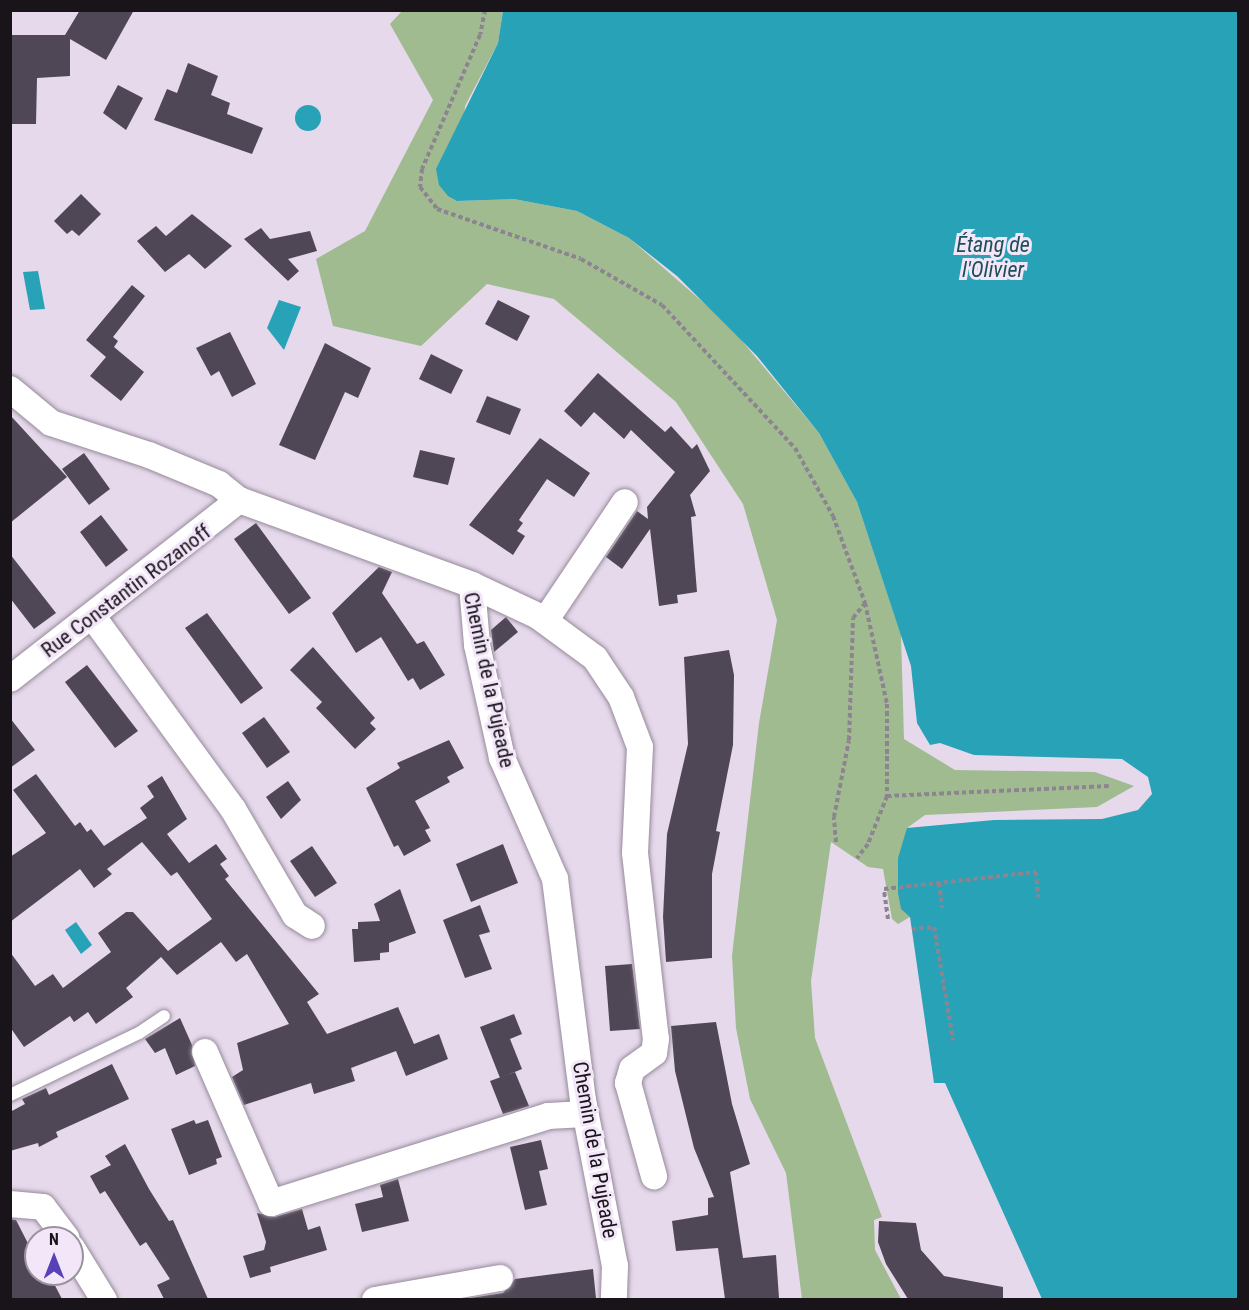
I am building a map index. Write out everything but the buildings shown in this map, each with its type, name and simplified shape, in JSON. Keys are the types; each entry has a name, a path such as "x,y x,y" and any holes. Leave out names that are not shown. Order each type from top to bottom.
{"street":[{"name":"Chemin de la Pujeade","path":"10,389 51,423 149,455 219,484 239,500 472,585 477,645 502,758 555,879 585,1114 615,1266 614,1299"},
{"name":"Rue Constantin Rozanoff","path":"10,679 93,617 239,500"},
{"path":"545,621 625,502"},
{"path":"472,585 545,621 595,658 621,698 640,747 635,853 656,1039 654,1053 632,1069 628,1083 654,1176"},
{"path":"93,617 233,809 295,915 312,926"},
{"path":"205,1052 271,1203 548,1116 585,1114"},
{"path":"10,1204 43,1207 57,1226"},
{"path":"84,1267 104,1299"},
{"path":"375,1299 500,1278"}],"lane":[{"path":"10,1095 139,1033 164,1016"}],"path":[{"path":"485,10 480,35 422,169 420,187 437,209 581,259 662,305 795,448 833,516 865,603 887,704 887,796 868,844 857,858"},
{"path":"836,842 834,817 849,740 853,618 865,603"},
{"path":"887,796 1109,786"},
{"path":"888,919 884,889 1036,872 1038,897"},
{"path":"939,883 942,908"},
{"path":"912,928 934,927 953,1040"}],"green space":[{"path":"402,11 503,11 498,43 465,106 457,201 514,199 577,211 629,238 727,323 819,433 857,502 901,635 904,739 955,770 1095,772 1134,786 1097,807 925,815 907,828 910,917 898,924 892,919 883,869 868,867 831,842 811,981 815,1038 882,1217 874,1220 875,1250 901,1299 802,1299 786,1173 750,1099 736,1028 732,956 759,723 777,620 743,504 676,402 554,299 487,284 421,346 333,326 316,259 365,231 433,100 390,24"}],"water":[{"name":"Étang de l'Olivier","path":"503,11 1238,11 1238,1299 1042,1299 945,1083 934,1083 910,917 901,909 898,893 898,858 907,828 994,820 1102,819 1138,810 1152,794 1148,777 1122,759 974,755 940,743 930,745 917,723 911,666 857,502 819,433 757,356 677,276 629,238 577,211 514,199 457,201 448,196 439,185 436,169 498,43"},
{"path":"308,105 317,109 321,118 317,127 308,131 299,127 295,118 299,109"},
{"path":"38,271 45,309 30,310 23,272"},
{"path":"279,300 301,307 284,350 267,328"},
{"path":"76,922 92,945 81,954 65,930"}]}
